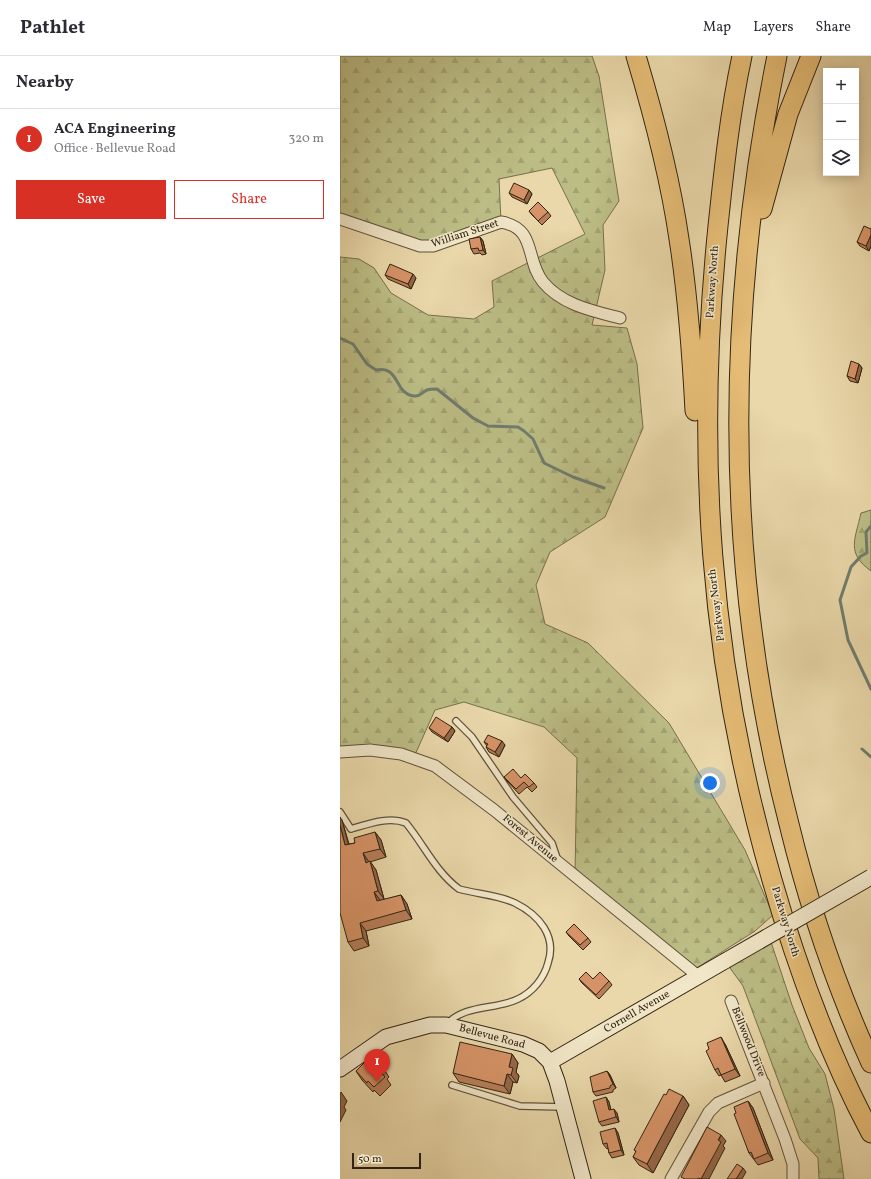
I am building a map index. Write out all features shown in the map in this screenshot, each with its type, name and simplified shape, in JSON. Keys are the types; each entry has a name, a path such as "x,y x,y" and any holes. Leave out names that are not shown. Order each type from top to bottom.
{"highway":[{"path":"636,56 664,161 679,238 692,358 702,546 708,590 725,665"},
{"name":"Parkway North","path":"742,56 728,142 719,218 711,309 707,391 708,499 715,591 738,746 750,796 790,940 814,1009 832,1053 871,1132"},
{"path":"777,56 766,112 754,191 747,251 740,344 739,458 743,560 766,726 784,807 812,910 832,968 871,1063"},
{"path":"740,344 764,201 788,114 811,56"}],"street":[{"name":"William Street","path":"340,219 420,246 433,246 501,222 512,224 521,231 527,240 535,269 543,282 557,295 587,310 620,318"},
{"name":"Forest Avenue","path":"340,752 370,750 401,754 435,766 494,810 698,976"},
{"name":"Cornell Avenue","path":"550,1062 871,877"},
{"name":"Bellwood Drive","path":"731,1001 764,1083 791,1158 793,1179"},
{"name":"Bellevue Road","path":"341,1068 386,1037 430,1025 446,1026 523,1044 539,1051 550,1062 557,1081 583,1179"},
{"name":"Bellwood Drive","path":"671,1179 709,1112 718,1103 764,1083"}],"lane":[{"path":"456,722 472,737 513,797 552,843 558,863"},
{"path":"340,812 351,829 375,822 400,820 406,823 439,870 453,884 460,889 516,903 546,927 552,945 550,959 546,971 536,986 518,999 453,1017 446,1026"},
{"path":"452,1085 520,1106 564,1107"}],"green space":[{"path":"340,56 592,56 599,76 619,201 603,225 605,270 592,325 627,328 637,364 643,428 605,517 550,552 536,585 545,624 588,643 669,723 745,850 773,915 755,931 692,971 575,876 577,758 544,727 464,702 435,710 414,757 340,752 340,257 359,259 374,268 391,293 428,315 474,319 494,307 492,281 585,234 552,168 499,179 501,222 433,246 340,219"},
{"path":"871,510 871,571 858,558 854,545 861,513"},
{"path":"769,936 792,1005 809,1048 825,1074 834,1109 844,1179 819,1179 818,1158 800,1139 743,986 725,961"}],"building":[{"path":"514,183 529,190 524,200 509,193"},
{"path":"538,202 548,212 538,221 529,211"},
{"path":"864,226 871,229 871,235 866,246 857,242"},
{"path":"480,237 483,250 479,251 478,248 471,249 469,239"},
{"path":"390,264 413,274 408,284 385,275"},
{"path":"851,361 859,364 855,379 847,376"},
{"path":"436,717 452,727 444,738 429,728"},
{"path":"488,735 502,741 495,752 486,747 488,744 484,742"},
{"path":"513,769 521,778 525,774 534,783 529,787 524,782 516,789 504,777"},
{"path":"340,825 345,845 355,843 354,838 375,832 380,849 363,853 366,863 370,861 378,891 374,892 377,901 401,895 406,910 360,923 363,938 348,942 340,913"},
{"path":"574,924 588,938 580,945 566,932"},
{"path":"586,972 593,979 600,972 609,981 596,995 579,979"},
{"path":"721,1037 735,1069 721,1075 718,1068 715,1070 706,1051 709,1049 707,1043"},
{"path":"460,1042 512,1054 509,1067 513,1068 511,1075 507,1074 504,1086 453,1073"},
{"path":"371,1056 383,1068 380,1071 385,1077 374,1087 368,1081 367,1083 356,1071"},
{"path":"607,1071 613,1084 610,1088 593,1092 590,1077"},
{"path":"669,1089 683,1096 647,1164 633,1157 636,1151 634,1150 664,1094 666,1095"},
{"path":"606,1097 609,1110 614,1109 616,1117 599,1122 593,1101"},
{"path":"748,1101 768,1153 754,1159 751,1152 749,1153 734,1114 736,1113 734,1107"},
{"path":"707,1127 721,1135 718,1140 721,1142 701,1179 685,1179 681,1177"},
{"path":"615,1128 621,1150 609,1153 607,1143 603,1144 600,1132"},
{"path":"737,1164 743,1168 736,1179 727,1179"}],"waterway":[{"path":"340,338 353,344 367,364 376,370 384,370 389,372 408,394 416,396 427,390 437,389 473,418 488,426 518,427 533,439 544,463 573,477 604,488"},
{"path":"871,526 866,532 867,553 861,556 851,567 840,600 848,640 871,689"},
{"path":"862,749 871,757"}],"place":[{"name":"ACA Engineering","path":"377,1082"}]}
